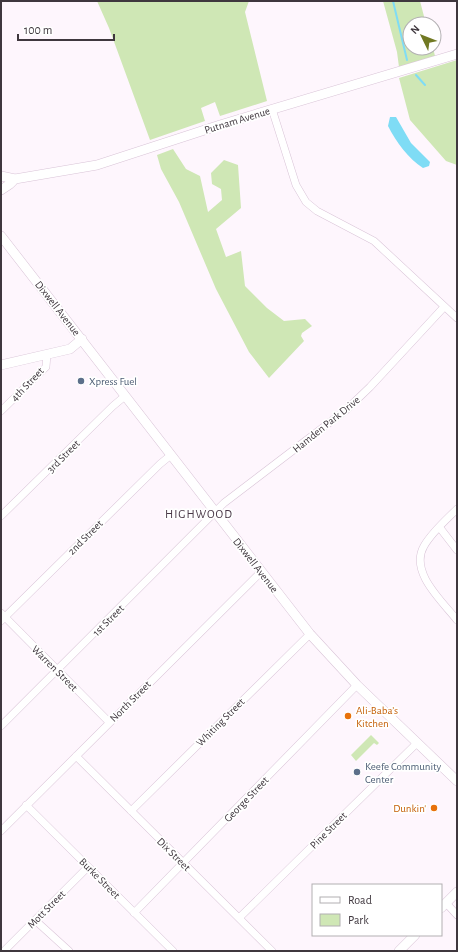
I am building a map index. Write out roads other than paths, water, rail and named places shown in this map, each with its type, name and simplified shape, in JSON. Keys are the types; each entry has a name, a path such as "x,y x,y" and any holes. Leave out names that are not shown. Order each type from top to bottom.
{"main road":[{"name":"Putnam Avenue","path":"1,176 15,179 96,165 272,109 457,54"},
{"name":"Putnam Avenue","path":"1,190 15,179"},
{"name":"Dixwell Avenue","path":"1,236 310,634 357,685 457,782"},
{"path":"1,365 70,350 82,340"},
{"path":"443,905 457,892"},
{"path":"399,951 413,936"}],"street":[{"path":"272,109 296,185 306,202 317,211 374,241 457,318"},
{"name":"Hamden Park Drive","path":"215,512 224,503 346,410 370,387 444,307"},
{"name":"4th Street","path":"1,411 46,367 47,354"},
{"name":"3rd Street","path":"1,516 125,396"},
{"name":"2nd Street","path":"2,617 171,455"},
{"path":"457,509 424,546 420,556 420,564 423,575 457,620"},
{"name":"1st Street","path":"1,726 58,671 215,512"},
{"path":"440,528 457,550"},
{"name":"North Street","path":"1,831 261,572"},
{"name":"Warren Street","path":"2,617 109,722"},
{"name":"Whiting Street","path":"131,811 310,634"},
{"name":"George Street","path":"134,913 357,685"},
{"name":"Pine Street","path":"239,918 417,743"},
{"name":"Dix Street","path":"76,756 272,951"},
{"name":"Burke Street","path":"26,805 173,951"},
{"name":"Mott Street","path":"4,951 36,921 88,867"},
{"path":"443,905 457,915"},
{"path":"36,921 69,951"}],"water":[{"path":"390,117 396,117 411,143 430,162 429,166 423,168 403,150 388,126"}],"waterway":[{"path":"393,1 407,60"},
{"path":"416,75 425,85"}],"place":[{"name":"Xpress Fuel","path":"81,381"},
{"name":"Ali-Baba’s Kitchen","path":"348,716"},
{"name":"Keefe Community Center","path":"357,772"},
{"name":"Dunkin'","path":"434,808"}],"district":[{"name":"HIGHWOOD","path":"199,514"}]}
